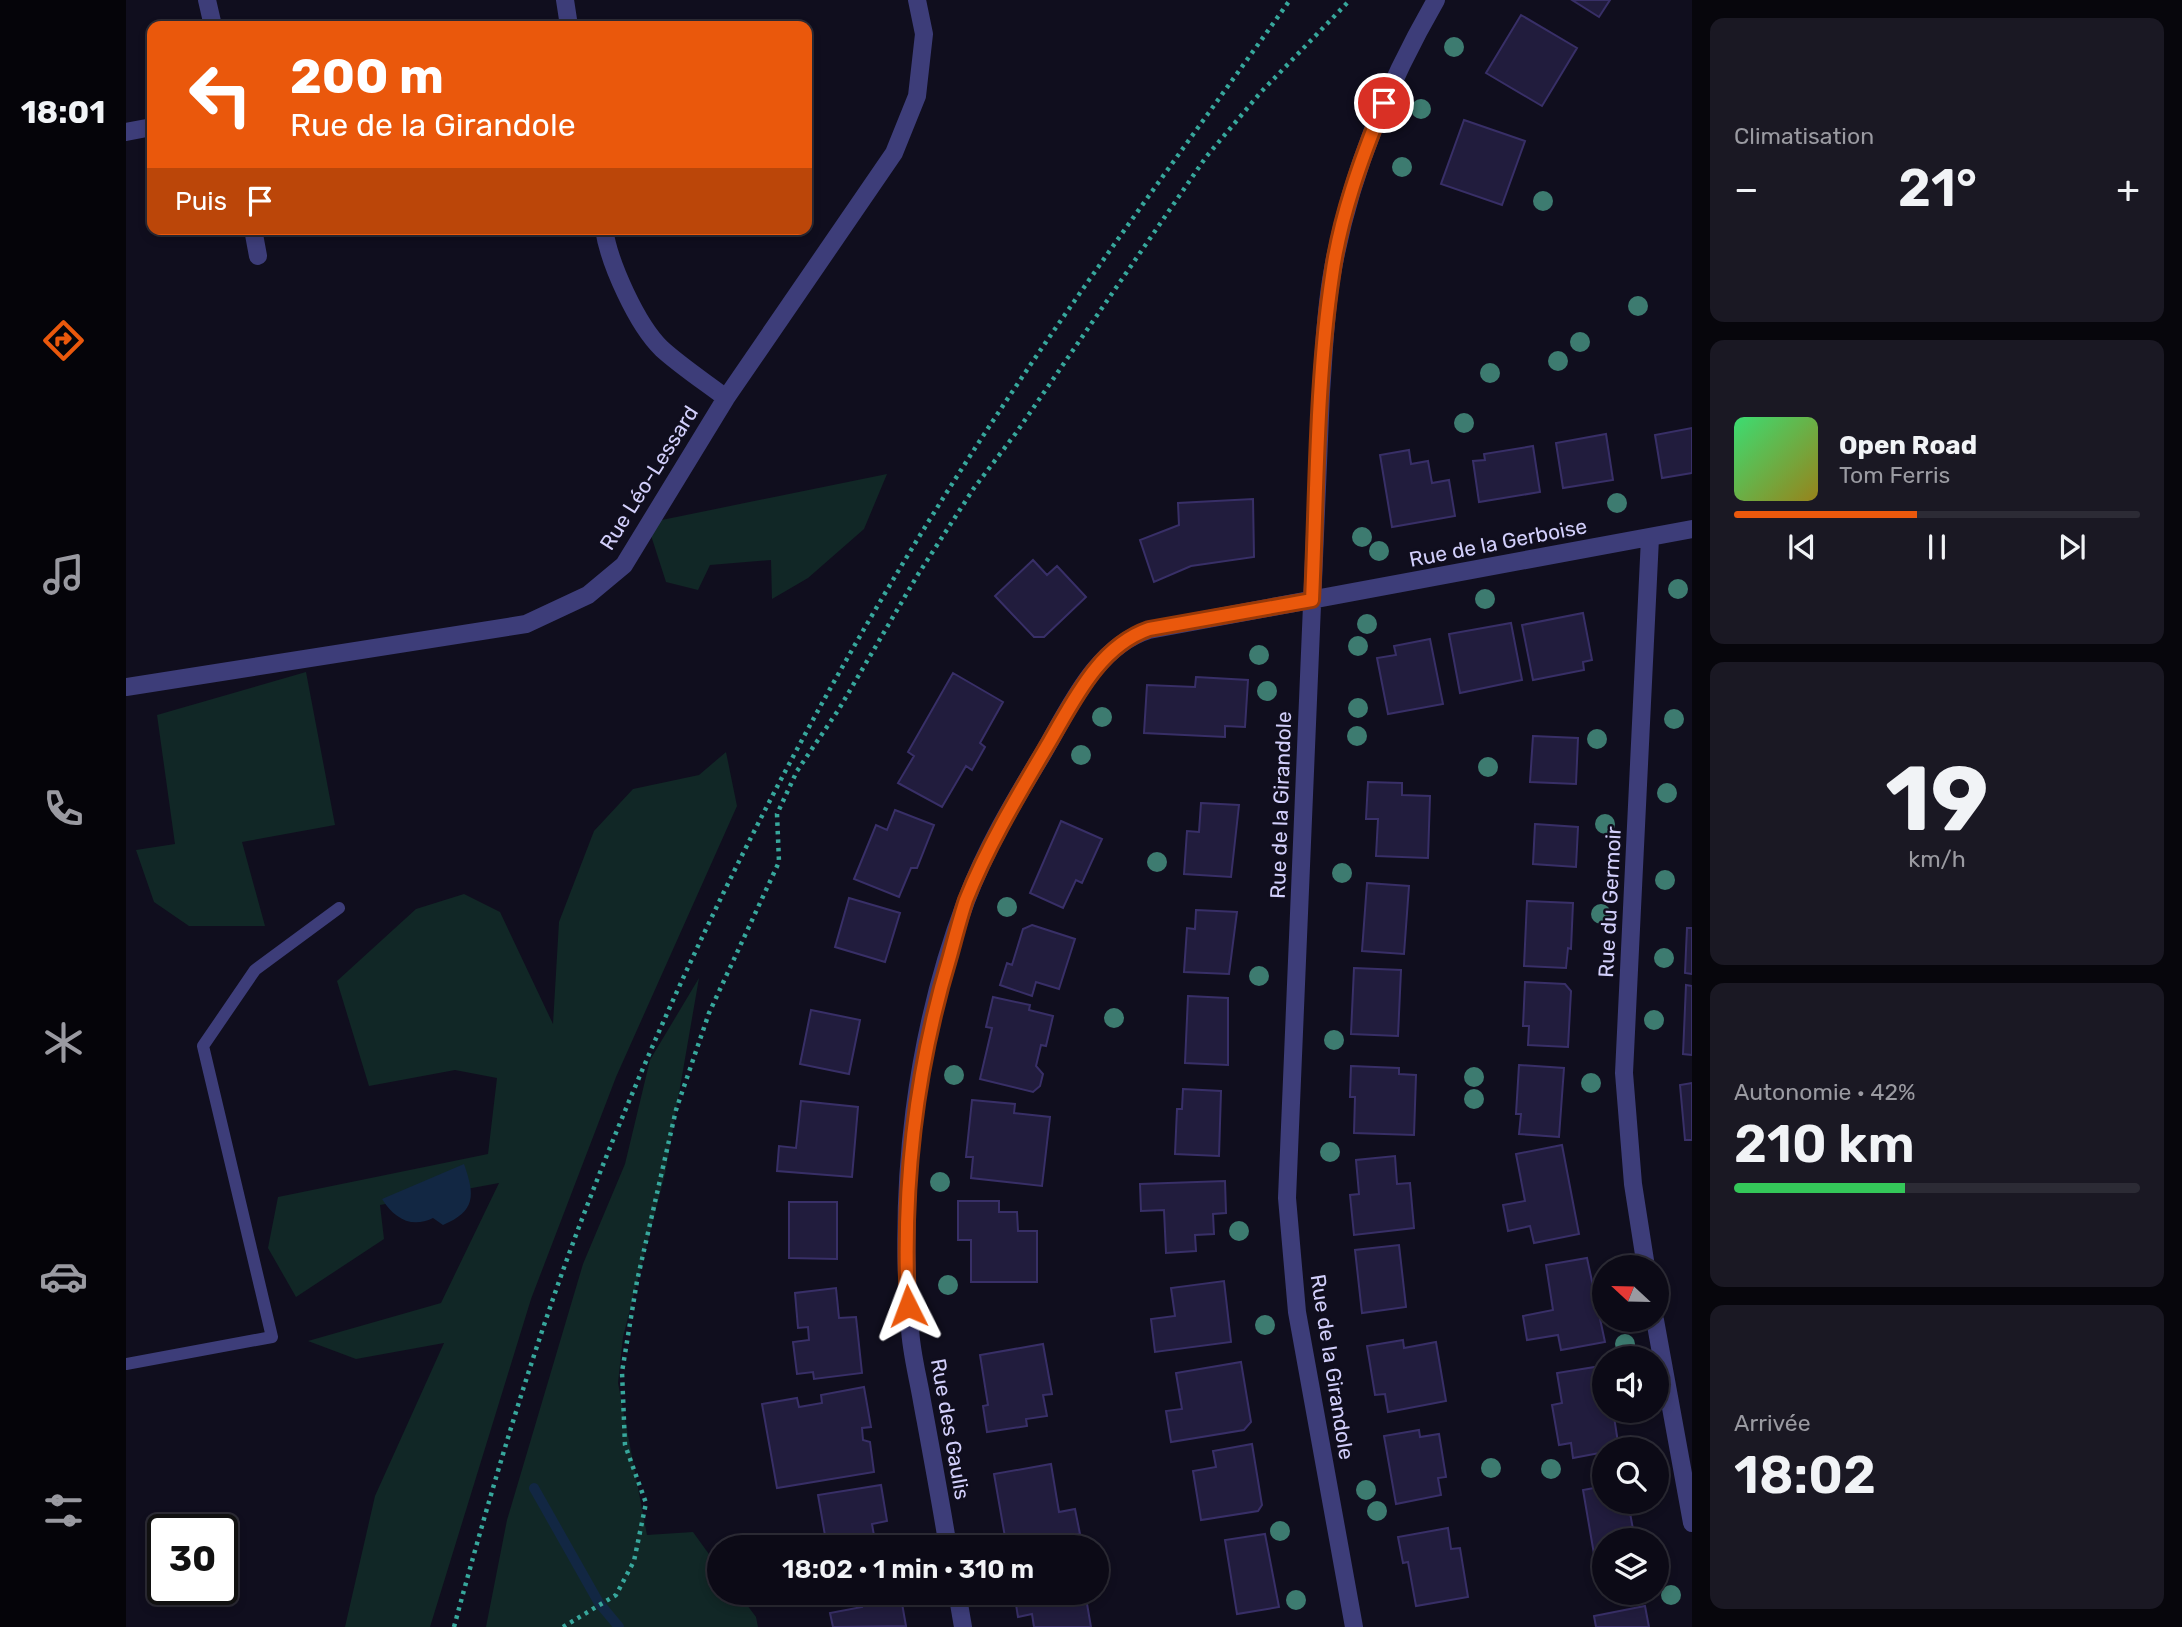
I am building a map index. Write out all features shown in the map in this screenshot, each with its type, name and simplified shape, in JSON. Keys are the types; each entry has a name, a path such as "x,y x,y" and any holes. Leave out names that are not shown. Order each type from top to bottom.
{"street":[{"path":"208,0 212,21"},
{"path":"565,0 568,21"},
{"name":"Rue Léo-Lessard","path":"126,687 526,624 588,595 624,565 726,398 894,153 917,96 924,34 917,0"},
{"name":"Rue de la Girandole","path":"1353,1627 1297,1312 1287,1198 1321,391 1332,275 1363,154 1405,53 1436,0"},
{"path":"126,132 147,128"},
{"path":"254,235 258,256"},
{"path":"605,235 608,252 631,303 661,347 726,398"},
{"name":"Rue de la Gerboise","path":"1312,600 1692,529"},
{"name":"Rue du Germoir","path":"1644,1255 1633,1184 1624,1073 1650,538"},
{"name":"Rue des Gaulis","path":"946,1535 910,1331 904,1231 911,1130 932,1016 967,900 1018,794 1075,698 1110,651 1130,636 1149,629 1312,600"},
{"path":"1657,1332 1692,1522"},
{"path":"959,1605 963,1627"}],"lane":[{"path":"126,1364 272,1337 203,1046 255,970 339,908"}],"path":[{"path":"454,1627 492,1491 564,1270 617,1133 673,1004 770,800 884,597 962,468 1077,299 1290,0"},
{"path":"563,1627 616,1595 634,1561 646,1503 625,1445 622,1372 637,1281 676,1110 709,1013 779,862 778,814 797,771 839,709 917,576 974,488 1016,433 1198,167 1261,92 1350,0"}],"green space":[{"path":"887,474 864,529 808,578 772,599 771,560 710,565 698,590 666,582 647,523"},
{"path":"306,672 335,825 242,842 265,926 189,926 154,902 136,850 175,844 157,715"},
{"path":"726,752 737,806 616,1077 531,1299 430,1627 345,1627 375,1496 444,1343 356,1359 308,1341 441,1303 499,1183 380,1205 384,1239 296,1297 268,1248 278,1197 488,1154 497,1078 455,1070 369,1086 337,981 416,909 464,894 500,912 553,1024 559,922 594,831 633,789 699,775"},
{"path":"699,978 665,1174 623,1337 618,1383 647,1535 693,1532 707,1551 707,1605 747,1605 756,1617 758,1627 486,1627 507,1520 583,1264 625,1164 650,1060"}],"water":[{"path":"464,1164 470,1185 470,1201 462,1214 443,1225 433,1218 417,1222 404,1220 392,1212 382,1199"}],"building":[{"path":"1572,0 1610,0 1599,17"},
{"path":"1521,15 1577,48 1542,106 1486,73"},
{"path":"1464,120 1525,141 1502,205 1441,184"},
{"path":"1692,428 1692,473 1662,478 1655,435"},
{"path":"1606,434 1613,480 1563,488 1556,443"},
{"path":"1533,446 1540,492 1479,502 1473,461 1485,460 1484,454"},
{"path":"1409,450 1411,464 1428,461 1432,483 1449,480 1455,516 1392,527 1380,455"},
{"path":"1253,499 1254,557 1191,566 1154,582 1140,540 1179,525 1178,503"},
{"path":"1033,560 1047,575 1057,566 1086,597 1044,637 1034,637 995,596"},
{"path":"1583,613 1592,660 1583,662 1584,670 1533,680 1522,625"},
{"path":"1511,623 1522,680 1460,693 1449,634"},
{"path":"1430,639 1443,704 1388,714 1377,658 1396,655 1394,646"},
{"path":"953,673 1003,702 980,743 985,747 972,770 966,766 942,807 898,783 914,756 908,752"},
{"path":"1196,677 1248,680 1245,727 1225,726 1225,737 1144,733 1147,685 1195,687"},
{"path":"1533,736 1578,738 1576,784 1530,782"},
{"path":"1368,782 1402,783 1402,795 1430,796 1428,858 1376,856 1378,819 1366,819"},
{"path":"1201,803 1239,805 1231,877 1184,874 1187,831 1199,832"},
{"path":"895,810 934,825 917,868 911,868 899,897 854,879 876,825 887,830"},
{"path":"1061,821 1102,839 1082,883 1076,880 1063,908 1030,893"},
{"path":"1535,824 1578,827 1576,867 1533,864"},
{"path":"1367,883 1409,886 1404,954 1362,951"},
{"path":"849,898 900,913 885,962 835,947"},
{"path":"1527,901 1573,903 1571,949 1568,948 1566,968 1524,966"},
{"path":"1196,910 1237,912 1229,974 1184,972 1187,928 1195,929"},
{"path":"1032,925 1075,939 1059,989 1036,982 1032,996 1000,985 1007,963 1012,965 1023,929"},
{"path":"1687,928 1692,928 1692,974 1685,973"},
{"path":"1354,968 1401,970 1398,1036 1351,1034"},
{"path":"1525,982 1565,984 1571,991 1568,1047 1528,1045 1529,1026 1523,1026"},
{"path":"1686,985 1692,986 1692,1055 1683,1054"},
{"path":"1188,996 1228,998 1228,1065 1185,1063"},
{"path":"993,997 1030,1005 1029,1010 1053,1016 1046,1046 1041,1045 1036,1066 1043,1074 1040,1086 1033,1092 980,1079 992,1028 986,1027"},
{"path":"811,1010 860,1020 849,1074 800,1064"},
{"path":"1519,1065 1564,1068 1559,1137 1519,1134 1521,1114 1516,1114"},
{"path":"1351,1066 1399,1068 1399,1074 1416,1075 1414,1135 1354,1133 1355,1097 1350,1097"},
{"path":"1692,1083 1692,1140 1685,1140 1680,1085"},
{"path":"1183,1089 1221,1091 1219,1156 1175,1154 1177,1109 1182,1109"},
{"path":"972,1100 1015,1104 1014,1113 1050,1117 1042,1186 971,1178 973,1157 966,1157"},
{"path":"801,1101 858,1107 852,1177 777,1171 779,1146 796,1148"},
{"path":"1562,1145 1579,1234 1534,1243 1530,1226 1508,1231 1503,1205 1525,1201 1516,1154"},
{"path":"1395,1156 1397,1184 1410,1183 1414,1228 1354,1235 1350,1195 1359,1194 1356,1160"},
{"path":"1225,1181 1226,1213 1213,1214 1214,1234 1195,1235 1196,1251 1166,1253 1164,1210 1141,1211 1140,1184"},
{"path":"958,1201 999,1201 999,1212 1017,1212 1018,1231 1037,1231 1037,1282 971,1282 971,1240 958,1240"},
{"path":"789,1202 837,1202 837,1259 789,1258"},
{"path":"1399,1245 1406,1307 1362,1313 1355,1250"},
{"path":"1587,1258 1592,1281 1592,1332 1603,1332 1605,1342 1561,1350 1558,1335 1527,1340 1523,1316 1553,1310 1546,1265"},
{"path":"1224,1281 1231,1342 1155,1352 1151,1319 1175,1316 1171,1288"},
{"path":"836,1288 839,1318 856,1317 862,1373 814,1379 813,1372 797,1374 793,1342 809,1340 808,1327 798,1328 795,1293"},
{"path":"1403,1340 1404,1348 1436,1342 1446,1401 1388,1412 1385,1394 1375,1395 1367,1346"},
{"path":"1043,1344 1052,1394 1043,1395 1047,1416 1026,1419 1027,1426 987,1432 983,1406 988,1405 980,1355"},
{"path":"1241,1362 1251,1422 1244,1430 1171,1442 1166,1411 1182,1409 1176,1373"},
{"path":"1592,1367 1592,1423 1615,1423 1617,1437 1592,1437 1592,1454 1573,1458 1571,1443 1559,1445 1552,1405 1562,1403 1557,1373"},
{"path":"864,1387 871,1427 862,1428 863,1440 870,1442 874,1472 777,1488 762,1404 797,1398 799,1407 822,1403 821,1395"},
{"path":"1419,1430 1420,1437 1439,1434 1446,1477 1438,1478 1441,1495 1396,1504 1384,1436"},
{"path":"1252,1444 1262,1505 1258,1511 1201,1520 1193,1471 1216,1467 1213,1451"},
{"path":"1051,1464 1059,1512 1075,1509 1080,1534 1005,1535 994,1474"},
{"path":"881,1485 887,1521 872,1524 874,1535 825,1535 818,1495"},
{"path":"1592,1488 1592,1514 1630,1514 1633,1528 1592,1528 1592,1542 1583,1490"},
{"path":"1448,1528 1451,1549 1460,1548 1468,1597 1416,1606 1408,1562 1403,1563 1398,1537"},
{"path":"1265,1534 1279,1607 1237,1614 1225,1540"},
{"path":"902,1605 906,1626 833,1627 830,1613 862,1607"},
{"path":"1016,1605 1087,1605 1091,1627 1034,1627 1032,1614 1018,1617"},
{"path":"1645,1606 1649,1627 1596,1627 1594,1616"}],"waterway":[{"path":"534,1488 599,1603 619,1627"}],"route":[{"path":"908,1306 904,1231 911,1130 932,1016 967,900 1018,794 1075,698 1110,651 1130,636 1149,629 1312,600 1321,391 1332,275 1363,154 1384,103"}]}
